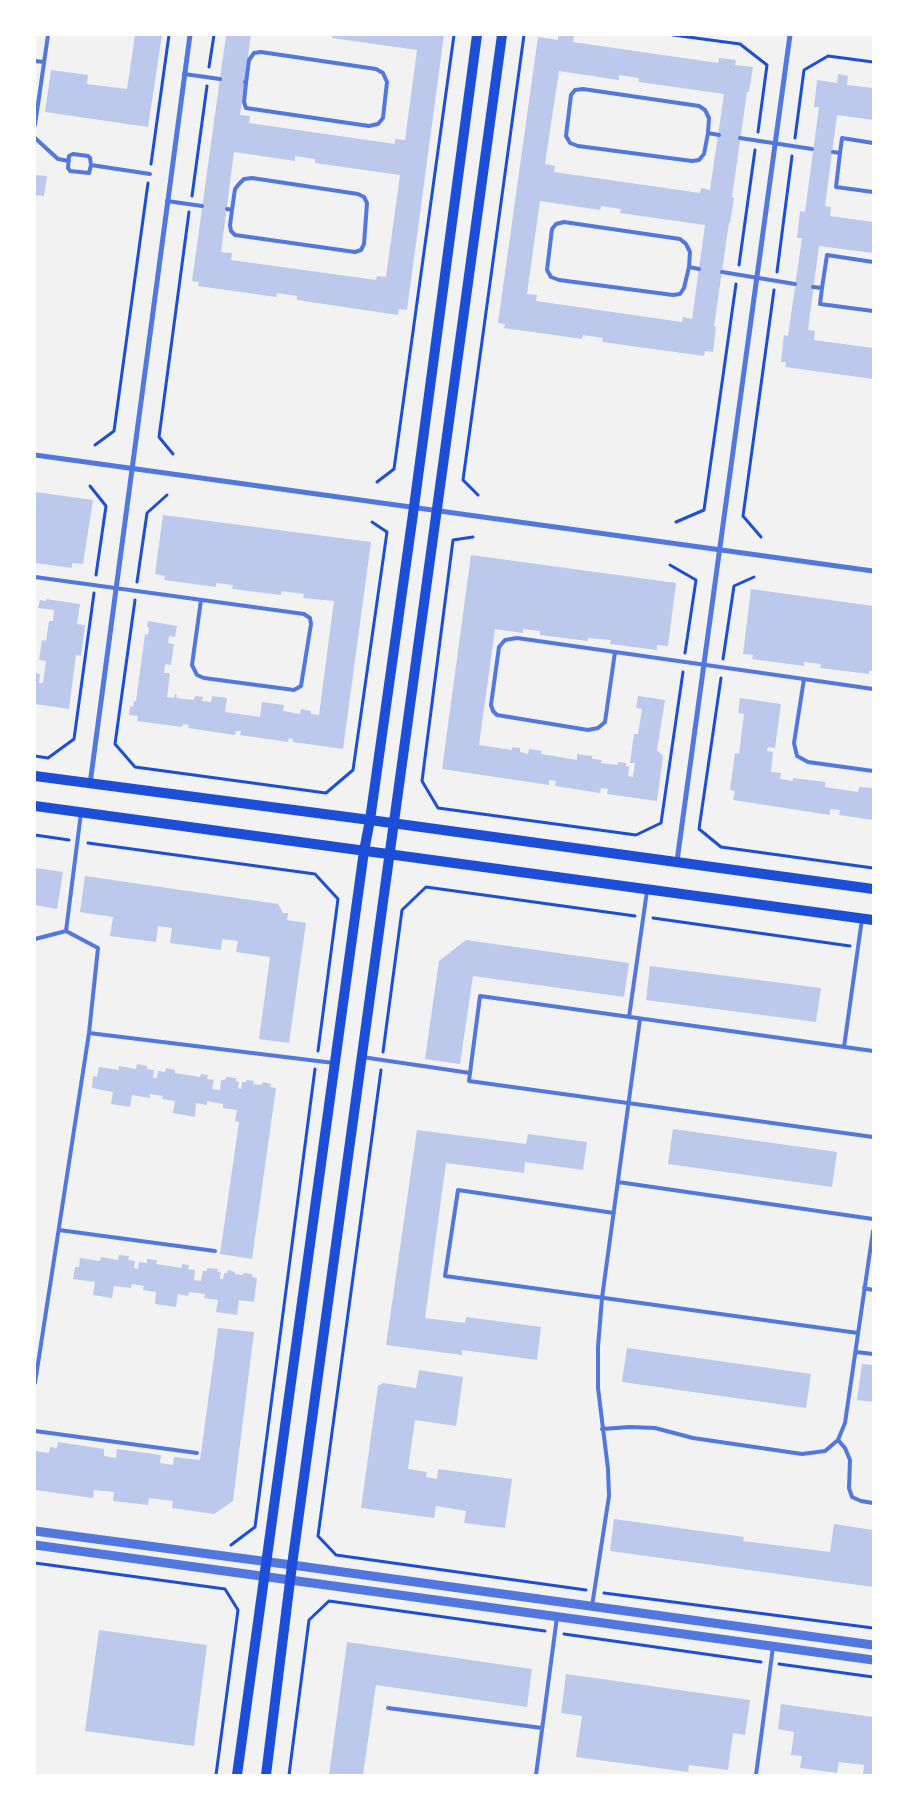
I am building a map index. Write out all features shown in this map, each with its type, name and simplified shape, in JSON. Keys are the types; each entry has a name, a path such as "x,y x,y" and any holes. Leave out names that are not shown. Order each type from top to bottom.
{"main road":[{"path":"237,1775 364,851 414,508 477,35"},
{"path":"266,1775 292,1564 502,35"},
{"path":"35,776 677,861 873,889"},
{"path":"35,806 873,920"}],"street":[{"path":"90,784 190,35"},
{"path":"677,861 790,35"},
{"path":"35,455 873,571"},
{"path":"35,1531 292,1564 873,1645"},
{"path":"35,1546 873,1660"}],"lane":[{"path":"35,125 48,35"},
{"path":"261,52 376,69 383,73 387,82 382,118 378,124 369,126 246,108 244,102 245,82 249,60 254,53 261,52"},
{"path":"35,61 44,62"},
{"path":"184,74 220,79"},
{"path":"583,88 699,106 705,110 709,118 708,133 704,154 699,160 692,161 578,146 570,143 566,136 572,95 575,90 583,88"},
{"path":"708,133 718,135"},
{"path":"35,138 58,159 69,161"},
{"path":"740,138 812,149"},
{"path":"873,143 842,138 836,187 873,192"},
{"path":"833,152 840,153"},
{"path":"73,154 88,156 91,165 89,173 70,171 68,168 70,156 73,154"},
{"path":"91,165 150,174"},
{"path":"252,178 358,194 364,197 367,203 364,244 361,250 355,252 236,235 231,231 229,209 238,184 244,179 252,178"},
{"path":"167,201 202,206"},
{"path":"564,222 680,239 686,244 690,252 688,267 684,288 680,294 673,295 559,280 551,277 547,270 552,229 556,224 564,222"},
{"path":"873,262 827,255 820,304 873,311"},
{"path":"688,267 699,269"},
{"path":"722,272 796,284"},
{"path":"813,287 822,288"},
{"path":"35,577 304,614 310,618 311,624 301,686 294,690 204,678 197,674 192,665 201,600"},
{"path":"615,652 604,722 598,728 588,730 496,715 493,711 491,705 499,647 506,640 517,638 804,678 873,689"},
{"path":"804,678 794,743 797,756 808,762 873,771"},
{"path":"66,931 81,813"},
{"path":"629,1017 647,889"},
{"path":"844,1047 862,918"},
{"path":"35,939 66,931 98,948 89,1032 35,1383"},
{"path":"873,1051 480,996 469,1081 873,1137"},
{"path":"592,1606 609,1496 608,1469 598,1388 598,1347 602,1298 640,1019"},
{"path":"89,1032 335,1063"},
{"path":"362,1057 470,1073"},
{"path":"618,1182 873,1219"},
{"path":"614,1212 458,1190 445,1276 858,1333"},
{"path":"59,1230 215,1251"},
{"path":"602,1428 655,1428 693,1438 802,1454 825,1451 838,1440 846,1423 873,1231"},
{"path":"864,1288 873,1290"},
{"path":"856,1352 873,1354"},
{"path":"35,1431 197,1453"},
{"path":"838,1440 845,1448 850,1460 849,1488 852,1497 873,1503"},
{"path":"536,1775 557,1617"},
{"path":"756,1775 773,1647"},
{"path":"388,1708 542,1728"}],"path":[{"path":"95,446 114,431 169,35"},
{"path":"173,454 159,437 214,35"},
{"path":"377,482 394,469 454,35"},
{"path":"478,495 463,480 524,35"},
{"path":"673,35 740,44 767,65 704,510 676,522"},
{"path":"761,537 743,516 804,70 828,56 873,62"},
{"path":"35,756 48,758 74,738 106,506 90,486"},
{"path":"167,495 147,512 115,744 135,767 326,793 353,770 387,532 372,522"},
{"path":"473,537 453,540 422,781 438,808 636,835 661,824 696,580 670,565"},
{"path":"754,577 734,586 700,829 721,847 873,868"},
{"path":"35,835 314,874 338,899 255,1527 231,1545"},
{"path":"336,1555 318,1536 402,910 426,888"},
{"path":"35,1563 225,1589 238,1610 216,1775"},
{"path":"289,1775 309,1620 329,1601 873,1677"}],"building":[{"path":"135,35 162,35 148,127 45,112 51,70 88,75 87,84 127,89"},
{"path":"226,35 251,35 240,115 250,116 249,123 395,144 395,139 405,140 417,50 332,38 333,35 444,35 407,310 399,309 398,315 297,300 297,296 277,293 276,297 198,286 199,282 192,281","holes":["234,152 295,161 295,156 315,159 315,163 400,175 386,277 377,276 376,280 231,260 232,253 221,252"]},
{"path":"558,35 574,35 573,42 718,63 719,58 736,60 735,65 753,67 749,92 747,92 732,197 734,198 714,326 716,327 713,352 705,351 704,356 602,342 603,338 583,335 582,339 504,328 505,324 498,323 538,37 558,40","holes":["559,71 619,80 619,75 639,78 639,82 724,94 710,190 701,188 700,193 554,172 555,166 545,164","540,201 600,210 601,206 621,209 620,213 705,225 692,319 683,317 682,322 536,301 537,295 527,294"]},
{"path":"838,74 848,76 847,85 873,88 873,120 837,115 825,206 831,207 830,216 873,222 873,253 819,246 808,330 815,331 814,340 873,348 873,379 785,367 786,362 781,362 784,335 788,336 802,238 797,238 800,211 805,212 819,107 814,107 817,80 837,83"},
{"path":"35,175 47,176 44,196 35,195"},
{"path":"35,492 93,500 83,564 72,563 72,568 35,563"},
{"path":"163,515 371,542 343,749 293,742 293,739 289,738 288,742 240,735 241,731 236,731 235,735 188,728 189,725 183,724 182,727 137,721 138,716 129,715 130,706 133,707 134,701 136,701 145,634 148,635 148,621 177,626 175,637 169,636 168,643 174,644 171,665 165,664 164,673 170,673 167,697 174,698 175,694 177,695 176,698 194,700 195,696 203,697 202,701 211,702 212,696 227,698 225,712 260,717 262,702 284,705 283,711 300,714 301,709 311,711 311,714 319,715 334,601 303,598 304,594 281,591 281,595 232,589 233,585 216,583 216,587 164,580 165,576 155,574"},
{"path":"471,555 676,583 668,646 657,645 657,650 610,644 611,640 588,638 588,641 540,635 540,631 523,629 523,633 495,629 479,745 512,750 512,747 520,748 520,752 528,754 529,749 542,751 541,754 577,760 577,754 592,756 592,759 602,760 601,763 617,765 618,762 626,763 626,766 629,767 628,776 633,777 635,763 630,763 634,734 638,734 642,709 636,708 638,696 665,700 657,750 663,756 657,801 607,794 608,789 601,788 600,793 555,786 556,781 549,780 549,785 442,769"},
{"path":"751,589 873,606 873,671 869,671 869,674 820,668 821,664 804,662 804,666 752,659 753,655 743,654"},
{"path":"46,599 80,604 77,624 85,625 81,656 76,655 69,709 35,704 35,673 40,674 39,683 43,683 46,661 39,660 42,640 46,641 49,621 53,621 54,610 38,608 40,600 46,601"},
{"path":"740,698 781,704 775,748 768,747 767,751 773,752 771,772 781,773 780,779 793,781 793,778 825,782 825,787 858,792 859,787 873,788 873,820 839,815 840,810 830,809 830,815 733,800 735,791 730,790 735,753 739,754 744,714 738,713"},
{"path":"35,868 63,872 57,909 35,905"},
{"path":"85,876 278,904 283,913 288,913 287,920 306,923 289,1043 259,1039 270,957 236,952 238,941 222,939 221,950 170,943 172,928 158,926 156,942 110,936 113,917 80,912"},
{"path":"466,940 629,963 624,997 473,976 460,1064 425,1059 439,961"},
{"path":"650,966 821,988 816,1022 646,1000"},
{"path":"137,1064 154,1070 153,1078 157,1078 158,1071 165,1072 166,1068 175,1070 175,1073 200,1077 201,1074 208,1075 207,1079 214,1080 212,1089 220,1090 221,1080 225,1080 226,1077 236,1078 236,1081 239,1082 238,1088 241,1089 242,1082 246,1082 246,1080 254,1081 253,1084 262,1085 262,1082 271,1084 270,1087 276,1088 252,1259 220,1254 239,1122 235,1121 237,1110 223,1108 223,1104 207,1101 207,1105 196,1103 195,1117 173,1113 175,1101 162,1099 163,1096 150,1094 150,1098 132,1095 130,1107 111,1104 113,1092 92,1088 93,1076 97,1077 99,1067 119,1070 119,1066 136,1069"},
{"path":"673,1129 837,1152 832,1187 668,1164"},
{"path":"417,1130 526,1144 528,1134 587,1142 583,1170 525,1162 524,1173 446,1163 425,1318 465,1323 466,1317 541,1327 537,1360 462,1350 462,1355 386,1345"},
{"path":"119,1255 129,1256 128,1260 135,1261 134,1268 138,1269 139,1262 147,1263 147,1259 157,1260 156,1264 182,1268 182,1264 189,1265 188,1269 195,1270 194,1280 201,1281 203,1271 207,1271 207,1268 218,1269 217,1272 221,1272 220,1279 223,1279 224,1273 227,1273 228,1270 235,1272 235,1274 252,1274 252,1277 257,1278 254,1302 239,1300 237,1315 216,1312 218,1300 204,1298 205,1294 189,1292 188,1296 178,1294 176,1307 155,1304 156,1292 143,1290 144,1286 132,1284 131,1288 114,1286 112,1298 93,1295 95,1282 73,1279 75,1267 79,1267 80,1258 100,1261 101,1257 118,1260"},
{"path":"218,1328 254,1332 233,1501 214,1514 172,1508 173,1501 149,1498 148,1505 113,1501 114,1492 94,1490 93,1498 35,1490 35,1451 49,1453 50,1447 57,1448 58,1442 104,1449 104,1456 116,1458 117,1449 161,1455 160,1463 173,1465 174,1457 200,1460"},
{"path":"627,1348 811,1374 806,1408 622,1382"},
{"path":"862,1364 873,1365 873,1402 857,1400"},
{"path":"419,1370 463,1377 456,1426 415,1420 408,1469 427,1472 426,1477 437,1479 438,1469 512,1479 505,1528 464,1523 466,1511 436,1506 434,1518 361,1508 378,1386 383,1383 416,1388"},
{"path":"614,1519 744,1537 743,1541 830,1552 834,1524 873,1530 873,1587 610,1551"},
{"path":"99,1630 207,1645 194,1746 85,1731"},
{"path":"347,1642 532,1669 527,1707 376,1685 363,1775 329,1775"},
{"path":"566,1674 750,1700 745,1735 733,1733 728,1770 689,1765 688,1772 576,1757 582,1716 561,1713"},
{"path":"781,1704 873,1717 873,1775 863,1775 864,1765 839,1762 837,1773 800,1768 802,1756 791,1755 794,1732 778,1729"}]}
